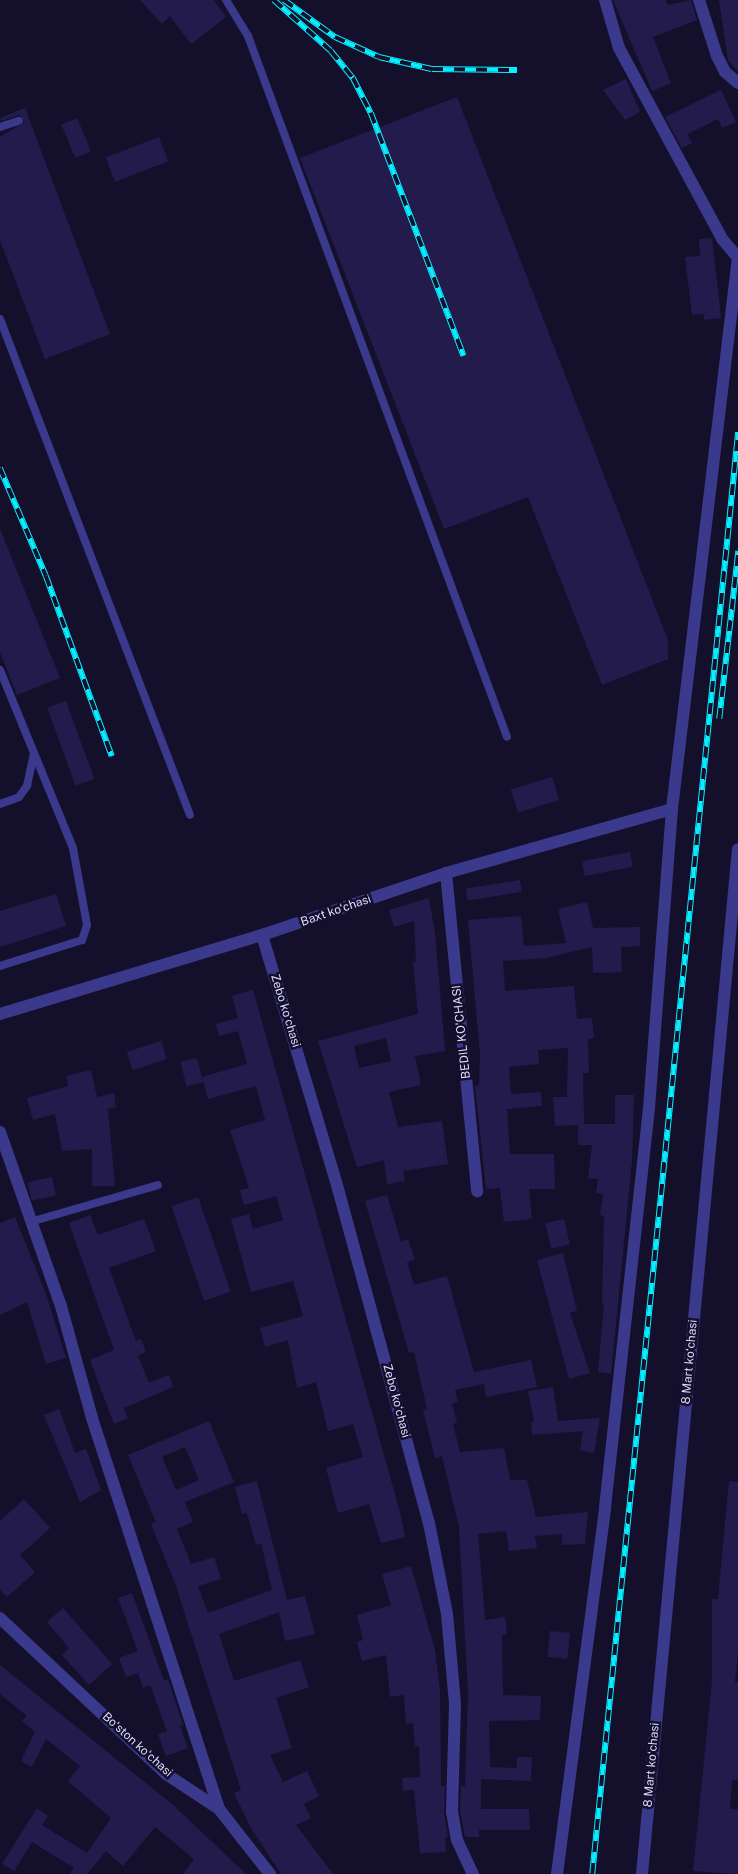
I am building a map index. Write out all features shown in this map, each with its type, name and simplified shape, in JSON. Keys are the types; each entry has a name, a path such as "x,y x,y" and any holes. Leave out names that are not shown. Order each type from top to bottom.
{"street":[{"path":"557,1874 604,1507 649,1108 672,809 738,257 723,240 619,48 605,0"},
{"path":"699,0 717,56 725,72 738,83"},
{"name":"Baxt koʻchasi","path":"0,1014 262,936 446,874 672,809"},
{"name":"8 Mart koʻchasi","path":"642,1874 738,849"},
{"name":"BEDIL KO'CHASI","path":"446,874 477,1191"},
{"name":"Zebo koʻchasi","path":"262,936 336,1185 429,1523 447,1614 455,1704 452,1812 456,1840 473,1874"},
{"path":"0,1132 61,1306 92,1418 219,1809"},
{"name":"Boʻston koʻchasi","path":"0,1618 166,1774 219,1809 270,1874"}],"lane":[{"path":"226,0 248,36 507,737"},
{"path":"0,127 19,122"},
{"path":"0,319 190,815"},
{"path":"0,670 73,848 87,925 82,940 0,966"},
{"path":"0,804 19,797 27,786 34,754"},
{"path":"30,1222 158,1185"}],"building":[{"path":"140,0 214,0 226,17 191,44 170,16 162,24"},
{"path":"613,0 666,0 668,5 691,0 697,20 653,37 671,83 652,91"},
{"path":"719,0 738,0 738,72 728,60"},
{"path":"626,79 640,112 625,120 603,90"},
{"path":"721,90 736,122 722,128 718,119 687,134 692,143 682,148 665,117"},
{"path":"457,97 668,640 668,659 602,685 528,497 444,529 300,158"},
{"path":"25,108 110,334 45,359 0,240 0,137 25,122 20,115 1,121 0,118"},
{"path":"77,118 91,151 75,158 61,125"},
{"path":"159,137 168,161 115,182 106,157"},
{"path":"712,238 721,318 704,320 704,314 692,315 685,257 700,256 699,239"},
{"path":"0,529 60,678 17,695 0,652"},
{"path":"66,701 94,779 76,786 47,708"},
{"path":"552,777 559,800 518,813 511,790"},
{"path":"630,852 633,867 585,876 582,861"},
{"path":"520,880 522,892 468,900 466,889"},
{"path":"56,894 66,926 0,947 0,911"},
{"path":"429,898 435,933 445,1051 415,1056 421,1085 389,1092 398,1127 442,1121 448,1164 403,1171 405,1181 387,1184 384,1160 357,1167 318,1041 418,1014 413,962 416,962 414,921 394,927 389,910","holes":["386,1038 391,1061 359,1068 354,1046"]},
{"path":"587,902 593,928 640,927 640,946 621,947 622,972 593,973 592,947 546,958 503,961 505,991 574,986 577,1019 592,1018 594,1038 588,1039 589,1073 583,1073 584,1124 615,1124 615,1095 634,1095 632,1161 611,1374 598,1372 604,1303 602,1304 604,1216 600,1215 603,1194 596,1193 598,1179 588,1178 592,1145 578,1145 578,1125 555,1126 553,1097 567,1097 568,1048 538,1050 539,1064 509,1067 511,1094 541,1092 542,1106 507,1109 510,1154 554,1154 555,1189 529,1189 532,1219 504,1222 500,1188 486,1189 475,1086 479,1085 480,1054 468,920 521,916 524,946 566,943 558,909"},
{"path":"253,990 400,1512 405,1537 381,1543 369,1504 338,1513 326,1468 363,1457 353,1424 328,1431 316,1382 297,1388 288,1340 265,1347 260,1328 303,1316 293,1281 251,1292 231,1219 249,1214 253,1229 283,1220 276,1196 244,1205 240,1190 249,1188 230,1130 265,1120 256,1086 208,1099 202,1077 247,1064 238,1031 219,1036 216,1024 238,1018 232,996"},
{"path":"161,1041 167,1059 133,1070 127,1052"},
{"path":"197,1058 203,1082 187,1086 181,1062"},
{"path":"91,1070 97,1097 114,1093 116,1107 108,1109 115,1186 92,1186 92,1149 62,1151 55,1114 33,1120 27,1098 68,1086 66,1076"},
{"path":"52,1177 56,1196 31,1201 28,1182"},
{"path":"387,1195 401,1242 408,1239 415,1260 407,1262 414,1285 447,1276 474,1372 531,1360 537,1387 486,1397 484,1384 455,1390 458,1402 452,1404 457,1423 453,1424 460,1452 504,1448 510,1480 527,1480 536,1517 588,1512 585,1544 562,1545 562,1534 535,1536 537,1548 509,1551 506,1531 478,1534 485,1620 505,1617 507,1634 502,1635 503,1695 541,1696 540,1720 489,1721 490,1767 517,1768 517,1757 532,1757 531,1781 481,1779 481,1809 529,1809 530,1830 479,1830 479,1837 465,1837 460,1811 461,1786 465,1786 468,1693 459,1527 442,1456 435,1458 423,1410 427,1409 414,1352 409,1353 365,1201"},
{"path":"198,1197 231,1292 204,1301 172,1206"},
{"path":"90,1215 98,1235 144,1219 156,1251 109,1268 136,1341 141,1339 146,1352 138,1356 149,1383 169,1375 173,1387 124,1408 128,1418 114,1424 90,1360 114,1350 69,1223"},
{"path":"15,1217 46,1294 66,1358 46,1364 27,1302 0,1315 0,1223"},
{"path":"564,1219 570,1244 551,1249 545,1223"},
{"path":"563,1253 577,1311 570,1313 590,1373 569,1379 537,1260"},
{"path":"553,1387 558,1421 600,1418 594,1453 580,1451 583,1431 532,1435 531,1423 534,1420 528,1391"},
{"path":"59,1409 75,1453 86,1449 101,1490 80,1502 44,1415"},
{"path":"209,1421 234,1482 185,1502 193,1522 177,1529 191,1564 214,1557 221,1579 198,1586 208,1613 272,1590 261,1543 256,1545 247,1513 242,1514 235,1487 257,1481 287,1600 305,1596 315,1634 285,1641 279,1612 219,1634 234,1681 300,1660 309,1687 276,1698 292,1748 270,1755 283,1782 307,1771 319,1796 304,1804 311,1818 296,1825 333,1874 281,1874 251,1828 234,1793 241,1790 175,1583 151,1524 156,1522 128,1455","holes":["185,1447 199,1480 176,1490 162,1457"]},
{"path":"729,1481 738,1482 738,1653 735,1682 738,1682 738,1780 732,1780 730,1809 738,1809 738,1874 693,1871 712,1681 712,1599 718,1599"},
{"path":"24,1499 50,1528 20,1555 35,1572 7,1597 0,1590 0,1521"},
{"path":"411,1566 435,1650 440,1691 441,1786 445,1786 444,1813 448,1837 445,1837 446,1852 420,1853 414,1790 403,1791 402,1778 420,1777 419,1746 415,1746 413,1723 406,1724 404,1695 390,1697 386,1655 362,1661 357,1642 363,1640 357,1615 391,1605 382,1574"},
{"path":"132,1593 164,1681 168,1679 183,1725 180,1726 188,1748 166,1756 158,1734 167,1731 150,1685 143,1688 138,1673 126,1677 119,1658 138,1651 118,1598"},
{"path":"63,1608 112,1664 89,1685 62,1655 69,1648 47,1622"},
{"path":"550,1631 570,1633 567,1659 547,1657"},
{"path":"0,1665 173,1805 246,1874 183,1874 194,1859 155,1827 123,1866 106,1851 87,1874 70,1874 74,1868 32,1842 14,1871 2,1864 37,1808 48,1816 42,1825 87,1853 111,1818 68,1781 80,1766 46,1739 32,1767 21,1761 35,1732 22,1721 27,1716 0,1694"}],"railway":[{"path":"274,0 331,51 353,78 371,113 464,356"},
{"path":"284,0 335,37 379,57 432,69 517,70"},
{"path":"592,1874 738,432"},
{"path":"0,468 46,576 112,756"},
{"path":"719,719 738,551"}]}
